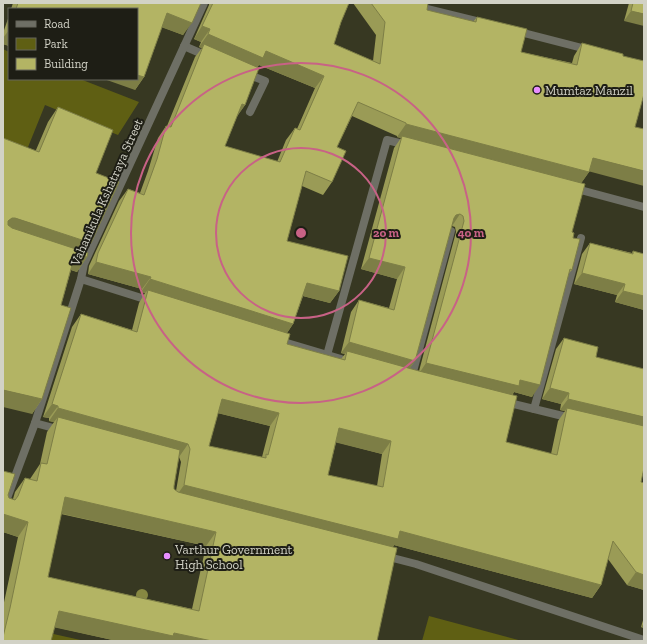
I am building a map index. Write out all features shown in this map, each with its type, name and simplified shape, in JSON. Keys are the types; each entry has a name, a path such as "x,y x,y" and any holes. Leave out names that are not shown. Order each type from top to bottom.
{"street":[{"name":"Vahanikula Kshatraya Street","path":"3,509 35,423 81,280 81,262 204,3"},
{"path":"403,3 496,26"},
{"path":"511,30 596,51"},
{"path":"184,46 218,61"},
{"path":"238,70 265,82 250,112"},
{"path":"328,355 387,140 418,148"},
{"path":"568,187 644,207"},
{"path":"411,379 451,231"},
{"path":"534,409 581,238"},
{"path":"81,280 156,302"},
{"path":"268,337 350,362"},
{"path":"496,399 580,420"},
{"path":"35,423 72,433"},
{"path":"378,554 416,564 644,640"}],"green space":[{"path":"3,49 8,52 8,80 83,80 139,102 118,135 45,105 24,157 3,151"},
{"path":"429,616 522,641 422,641"},
{"path":"49,633 85,641 47,641"}],"building":[{"path":"18,3 201,3 192,23 167,13 144,77 138,75 138,8 16,8"},
{"path":"213,3 349,3 334,44 380,64 385,22 371,3 428,3 427,10 476,22 477,17 527,29 521,52 577,65 582,43 644,61 644,94 635,127 644,129 644,171 593,158 589,172 406,124 358,102 337,147 346,151 332,182 306,171 287,241 348,256 339,291 307,283 293,324 150,279 151,277 96,262 98,253 128,189 144,195 157,159 166,126 171,127 204,44 259,68 245,105 242,104 225,146 280,162 295,128 300,130 324,76 266,51 263,58 208,34 210,29 202,26"},
{"path":"633,3 644,3 644,14 631,11"},
{"path":"58,107 113,130 96,173 119,182 91,243 15,218 8,221 8,225 12,228 88,253 87,257 75,254 61,305 71,308 42,399 3,390 3,138 39,152"},
{"path":"402,136 585,184 572,232 574,233 573,238 580,239 572,270 570,269 540,385 520,380 519,386 426,363 464,221 463,216 460,214 456,215 454,218 415,361 349,342 359,300 394,310 405,267 369,258"},
{"path":"590,243 633,254 633,251 644,254 644,296 623,291 625,284 582,273"},
{"path":"148,290 290,334 287,344 345,360 347,351 517,396 506,442 557,455 567,408 644,426 644,468 641,482 644,483 644,575 636,572 613,541 601,585 400,531 398,539 184,485 190,449 188,444 58,408 58,406 52,404 81,314 137,332","holes":["222,399 279,413 266,458 209,446","339,428 391,441 383,487 328,475"]},
{"path":"564,338 598,347 596,357 644,369 644,417 568,399 569,393 550,388"},
{"path":"58,417 180,450 174,486 174,489 178,492 397,548 377,641 212,641 174,633 173,636 59,611 51,641 3,641 28,522 3,514 3,471 15,474 8,495 9,498 15,500 25,478 37,481 41,463 47,464","holes":["65,497 216,532 199,611 48,577"]}],"place":[{"name":"Mumtaz Manzil","path":"537,90"},
{"name":"Varthur Government High School","path":"167,556"}]}
